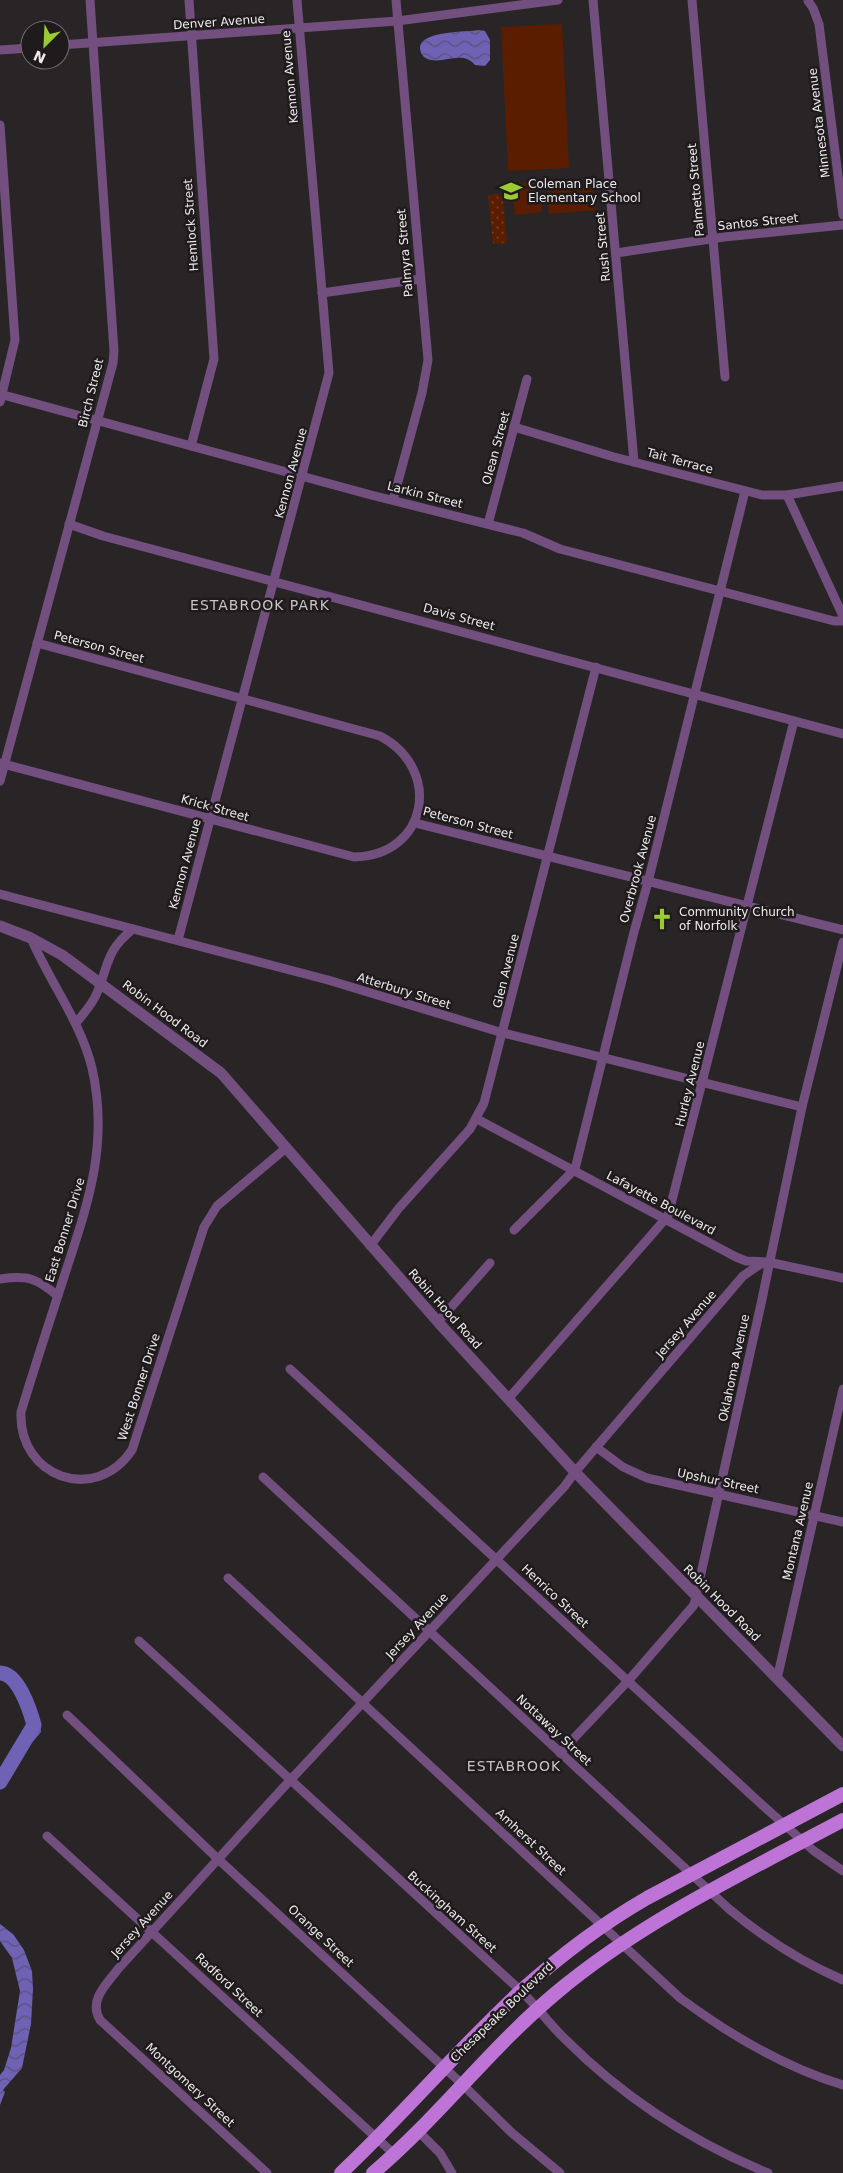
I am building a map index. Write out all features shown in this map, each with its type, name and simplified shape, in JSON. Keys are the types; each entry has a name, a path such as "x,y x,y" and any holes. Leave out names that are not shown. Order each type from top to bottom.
{"main road":[{"name":"Chesapeake Boulevard","path":"341,2173 521,1991 570,1949 602,1926 690,1874 843,1794"},
{"name":"Chesapeake Boulevard","path":"373,2173 538,2009 592,1963 660,1918 843,1820"}],"street":[{"name":"Birch Street","path":"0,782 2,764 97,421 114,351 90,0"},
{"name":"Hemlock Street","path":"189,0 214,359 191,446"},
{"name":"Kennon Avenue","path":"178,940 329,373 297,0"},
{"name":"Palmyra Street","path":"393,500 427,372 428,360 396,0"},
{"name":"Denver Avenue","path":"70,44 397,21 494,4 558,0"},
{"name":"Rush Street","path":"593,0 634,462"},
{"name":"Palmetto Street","path":"692,0 725,377"},
{"name":"Minnesota Avenue","path":"808,1 814,8 819,24 843,214"},
{"path":"0,50 20,49"},
{"path":"0,125 15,340 1,396"},
{"name":"Santos Street","path":"616,253 713,239 843,225"},
{"path":"322,293 420,279"},
{"name":"Olean Street","path":"488,524 527,379"},
{"name":"Larkin Street","path":"1,396 523,533 560,549 834,621 843,621"},
{"name":"Tait Terrace","path":"514,427 634,462 762,495 787,495 843,486"},
{"name":"Overbrook Avenue","path":"574,1171 721,590 744,491"},
{"path":"787,495 843,616"},
{"name":"Davis Street","path":"69,524 103,536 843,734"},
{"name":"Peterson Street","path":"36,643 348,726 391,741 408,759 418,780 420,808 415,823 843,930"},
{"name":"Glen Avenue","path":"370,1246 399,1208 477,1120 484,1103 596,667"},
{"name":"Hurley Avenue","path":"508,1399 594,1298 666,1219 672,1206 794,721"},
{"name":"Krick Street","path":"2,764 354,857 365,857 383,852 406,834 415,823"},
{"name":"Atterbury Street","path":"0,894 363,990 503,1033 702,1084 802,1107"},
{"name":"Robin Hood Road","path":"0,926 31,938 62,955 220,1073 370,1246 575,1472 843,1746"},
{"path":"76,1023 90,1005 110,953 122,937 132,929"},
{"name":"East Bonner Drive","path":"31,938 44,967 60,991 76,1023 92,1069 97,1104 97,1155 89,1202 58,1296"},
{"name":"Oklahoma Avenue","path":"560,1753 628,1681 690,1611 697,1597 802,1107 843,942"},
{"name":"Lafayette Boulevard","path":"477,1120 736,1257 755,1263 768,1262 843,1278"},
{"name":"West Bonner Drive","path":"58,1296 21,1412 22,1434 31,1454 47,1469 69,1479 95,1478 120,1465 132,1450 204,1228 210,1216 217,1206 286,1148"},
{"path":"514,1230 574,1171"},
{"name":"Jersey Avenue","path":"97,2015 95,2004 98,1996 118,1969 290,1780 564,1487 743,1276 759,1265 768,1262"},
{"path":"438,1322 490,1263"},
{"path":"0,1279 15,1277 32,1278 42,1282 58,1296"},
{"name":"Henrico Street","path":"290,1369 803,1842 843,1871"},
{"name":"Montana Avenue","path":"777,1679 843,1389"},
{"name":"Upshur Street","path":"596,1447 623,1467 646,1478 843,1522"},
{"name":"Nottaway Street","path":"263,1477 709,1892 775,1945 843,1980"},
{"name":"Amherst Street","path":"228,1578 680,1998 730,2033 777,2059 843,2085"},
{"name":"Buckingham Street","path":"139,1640 521,1991 572,2045 641,2104 720,2152 768,2173"},
{"name":"Orange Street","path":"66,1715 218,1859 444,2067 512,2133 560,2173"},
{"name":"Radford Street","path":"47,1836 394,2154"},
{"name":"Montgomery Street","path":"97,2015 100,2020 266,2173"},
{"path":"417,2130 440,2153 452,2173"}],"shaded area":[{"path":"562,24 569,168 508,171 501,27"},
{"path":"539,182 542,212 515,215 512,184"},
{"path":"593,187 596,210 549,214 547,191"},
{"path":"498,194 503,199 507,243 493,244 488,195"}],"water":[{"path":"485,31 490,40 490,60 485,66 475,65 463,58 430,60 424,57 421,52 422,42 436,35"},
{"path":"0,1667 13,1678 27,1695 37,1715 41,1732 12,1766 0,1789 0,1773 30,1734 34,1715 3,1674 5,1672 0,1670"},
{"path":"0,1924 13,1934 24,1950 32,1971 33,1989 31,2024 22,2068 3,2090 5,2092 0,2105 0,2075 4,2070 11,2048 20,1991 12,1958 0,1941"}],"waterway":[{"path":"0,1673 6,1675 18,1685 34,1725 0,1782"}],"place":[{"name":"Coleman Place Elementary School","path":"511,191"},
{"name":"Community Church of Norfolk","path":"662,919"}],"district":[{"name":"ESTABROOK PARK","path":"260,605"},
{"name":"ESTABROOK","path":"514,1766"}]}
